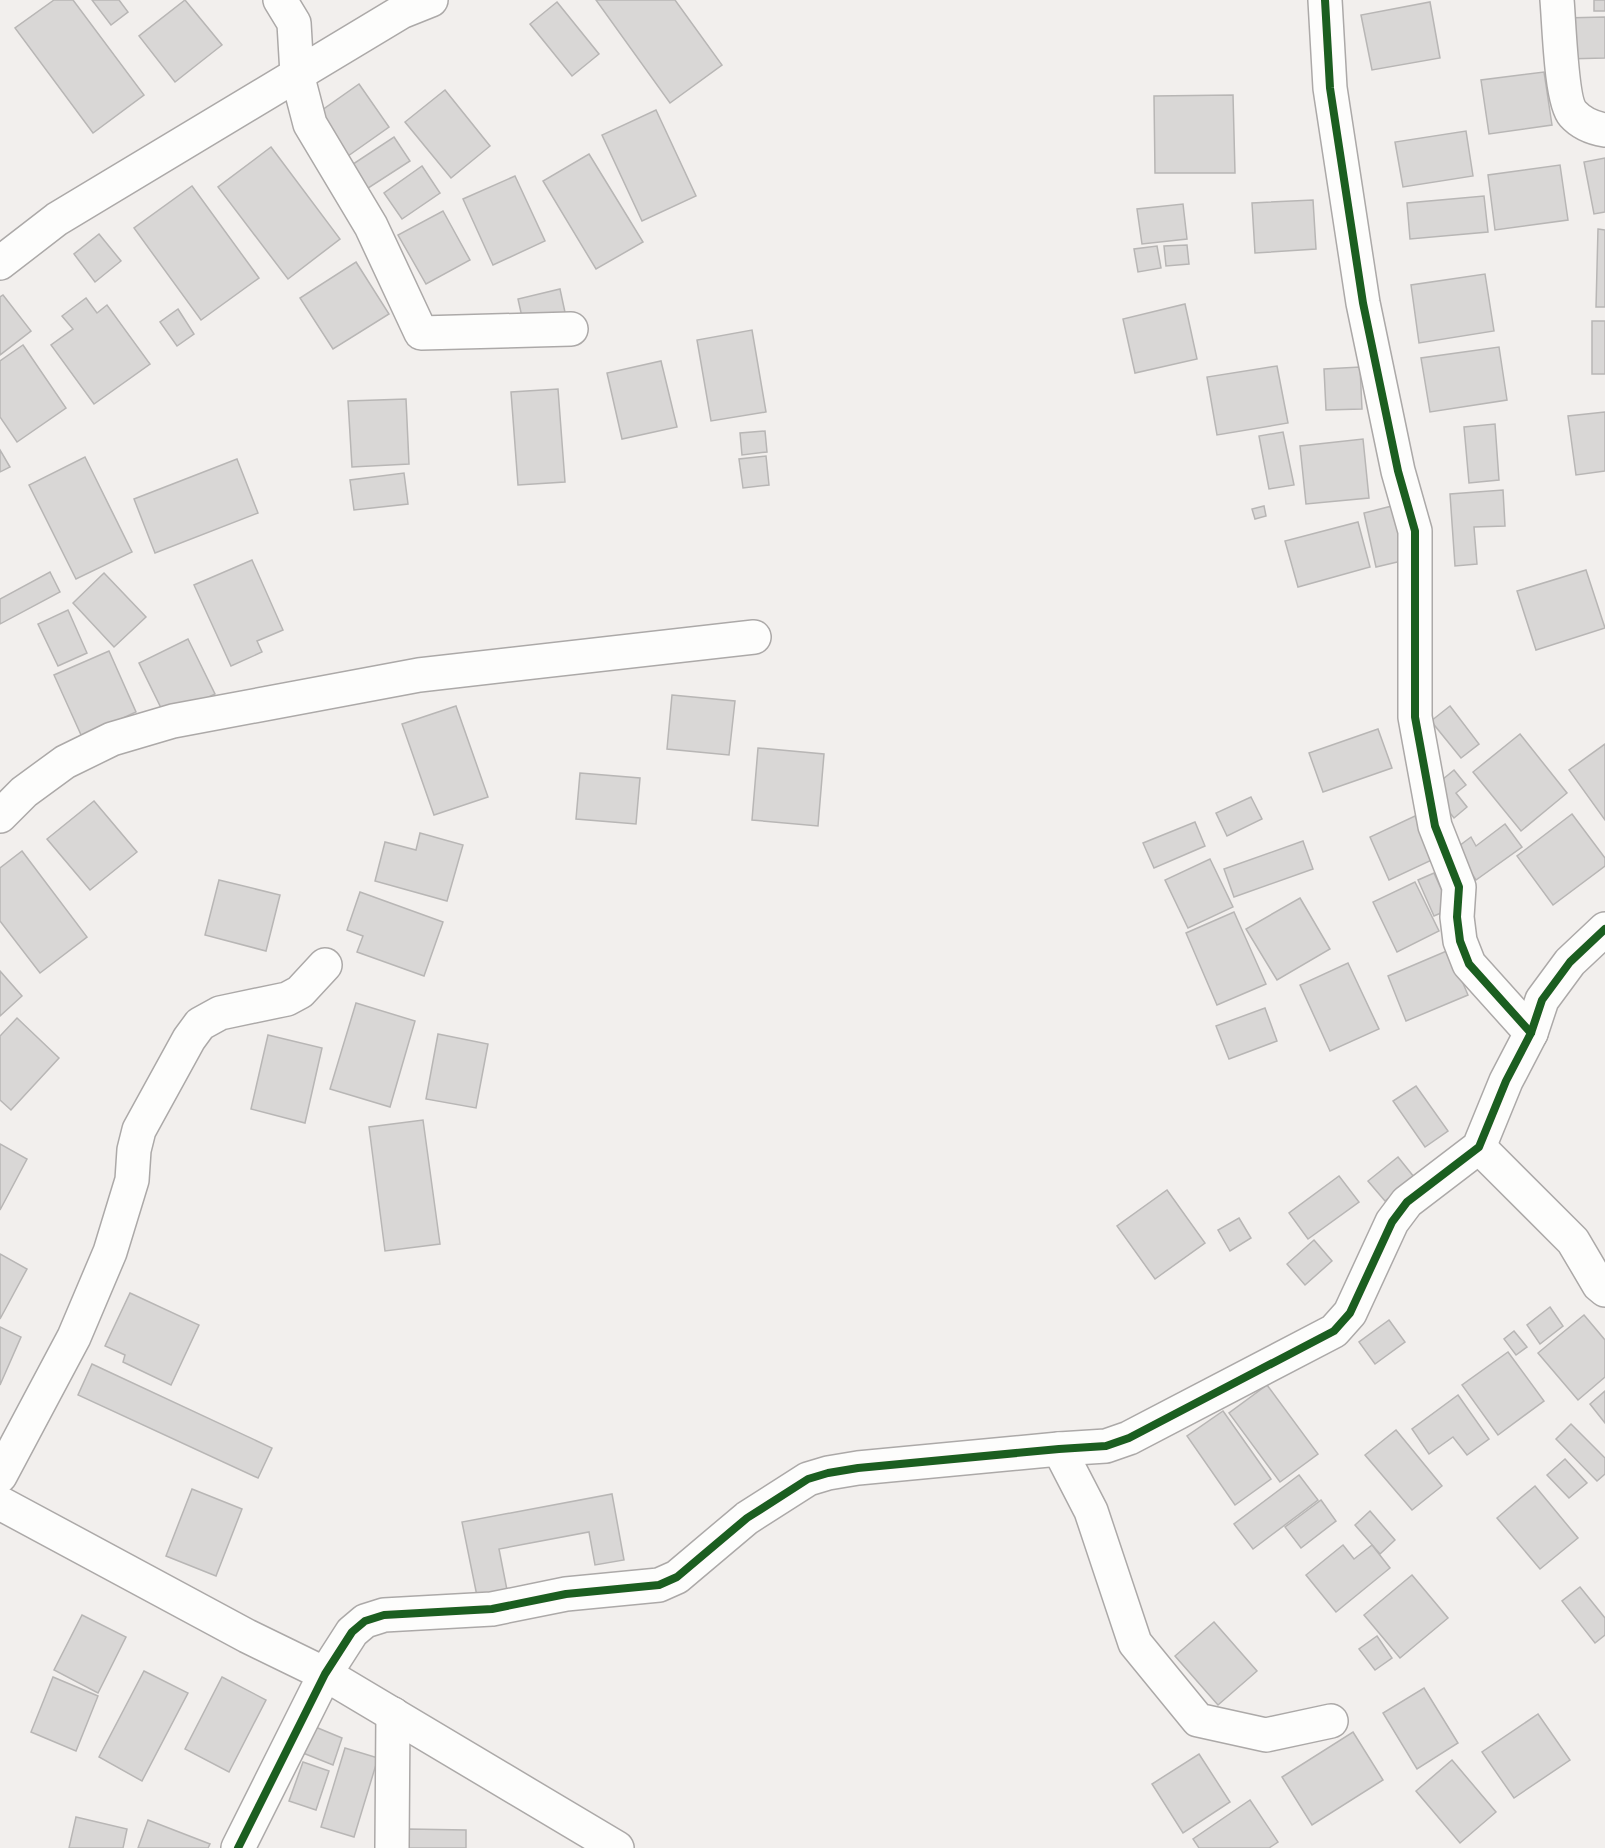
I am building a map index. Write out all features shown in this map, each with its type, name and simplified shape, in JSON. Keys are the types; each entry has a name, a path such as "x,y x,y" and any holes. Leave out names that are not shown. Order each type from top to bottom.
{"street":[{"path":"279,0 294,23 297,74 310,124 371,226 421,333 571,329"},
{"path":"0,264 57,219 401,12 431,0"},
{"path":"1325,0 1330,88 1363,303 1398,471 1415,531 1415,717 1435,826 1459,887 1457,917 1459,933 1469,964 1531,1034"},
{"path":"1557,0 1565,92 1571,113 1592,128 1605,130"},
{"path":"0,816 24,792 64,762 112,739 173,721 419,675 754,637"},
{"path":"238,1848 325,1674 352,1632 365,1621 384,1615 492,1610 566,1594 659,1585 677,1576 747,1518 808,1479 858,1468 1106,1446 1129,1438 1334,1331 1350,1312 1392,1222 1407,1202 1479,1148 1506,1082 1531,1034 1542,1000 1570,962 1605,929"},
{"path":"0,1476 75,1337 110,1252 132,1180 134,1150 139,1130 189,1040 200,1024 220,1013 286,999 300,992 325,965"},
{"path":"1479,1148 1573,1241 1599,1285 1605,1290"},
{"path":"1059,1449 1091,1511 1135,1643 1198,1720 1266,1735 1331,1721"},
{"path":"0,1503 247,1636 325,1674 617,1848"},
{"path":"392,1848 393,1714"}],"building":[{"path":"54,0 73,0 144,95 93,133 15,28"},
{"path":"92,0 119,0 128,12 111,25"},
{"path":"185,0 222,45 175,82 139,36"},
{"path":"596,0 675,0 722,65 670,103"},
{"path":"1594,0 1605,0 1605,11 1594,11"},
{"path":"557,2 599,54 572,76 530,24"},
{"path":"1430,2 1440,58 1372,70 1361,15"},
{"path":"1605,17 1605,58 1565,59 1563,18"},
{"path":"1544,72 1552,125 1489,134 1481,80"},
{"path":"359,84 389,127 348,156 318,113"},
{"path":"445,90 490,146 451,178 405,122"},
{"path":"1233,95 1235,173 1155,173 1154,96"},
{"path":"656,110 696,196 642,221 602,135"},
{"path":"1466,131 1473,176 1403,187 1395,142"},
{"path":"394,137 410,161 359,194 344,170"},
{"path":"271,147 340,239 288,279 218,187"},
{"path":"589,154 643,242 596,269 543,181"},
{"path":"1605,158 1605,212 1594,214 1584,162"},
{"path":"1560,165 1568,220 1495,230 1488,175"},
{"path":"422,166 440,193 402,219 384,193"},
{"path":"515,176 545,241 493,265 463,199"},
{"path":"192,186 259,278 201,320 134,228"},
{"path":"1484,196 1488,232 1410,239 1407,203"},
{"path":"1313,200 1316,249 1255,253 1252,203"},
{"path":"1183,204 1187,239 1142,244 1137,209"},
{"path":"443,211 470,260 426,284 398,235"},
{"path":"1598,229 1605,230 1605,307 1596,307"},
{"path":"99,234 121,261 95,282 74,254"},
{"path":"1187,245 1189,264 1166,266 1164,246"},
{"path":"1157,246 1161,268 1138,272 1134,249"},
{"path":"356,262 389,314 333,349 300,298"},
{"path":"1485,274 1494,331 1419,343 1411,285"},
{"path":"560,289 566,317 524,326 518,299"},
{"path":"3,295 31,331 0,355 0,297"},
{"path":"86,298 97,313 107,305 150,364 94,404 51,345 73,329 62,316"},
{"path":"1185,304 1197,359 1135,373 1123,319"},
{"path":"178,309 194,334 177,346 160,322"},
{"path":"1592,321 1605,321 1605,374 1592,374"},
{"path":"752,330 766,412 711,421 697,340"},
{"path":"23,345 66,408 17,442 0,417 0,361"},
{"path":"1499,347 1507,400 1430,412 1421,358"},
{"path":"661,361 677,427 622,439 607,373"},
{"path":"1277,366 1288,423 1217,435 1207,377"},
{"path":"1360,367 1362,409 1326,410 1324,369"},
{"path":"558,389 565,482 518,485 511,392"},
{"path":"406,399 409,464 352,467 348,401"},
{"path":"1605,412 1605,471 1576,475 1568,416"},
{"path":"1495,424 1499,480 1469,483 1464,427"},
{"path":"765,431 767,452 742,455 740,433"},
{"path":"1283,432 1294,485 1269,489 1259,436"},
{"path":"1363,439 1369,498 1306,504 1300,446"},
{"path":"0,450 10,467 0,472"},
{"path":"766,456 769,485 743,488 739,459"},
{"path":"85,457 132,552 76,579 29,485"},
{"path":"237,459 258,513 155,553 134,499"},
{"path":"404,473 408,504 354,510 350,480"},
{"path":"1503,490 1505,526 1474,527 1477,564 1455,566 1450,494"},
{"path":"1264,506 1266,516 1255,519 1252,509"},
{"path":"1392,506 1406,560 1376,567 1364,513"},
{"path":"1358,522 1370,567 1298,587 1285,541"},
{"path":"252,560 283,630 257,641 262,652 231,666 194,585"},
{"path":"1586,570 1605,628 1536,650 1517,591"},
{"path":"50,572 60,592 0,624 0,599"},
{"path":"104,573 146,617 114,647 73,603"},
{"path":"68,610 87,653 58,666 38,624"},
{"path":"188,639 215,694 166,718 139,663"},
{"path":"109,651 136,712 82,737 54,675"},
{"path":"672,695 735,701 729,755 667,749"},
{"path":"456,706 488,797 434,815 402,724"},
{"path":"1450,706 1479,744 1461,758 1431,721"},
{"path":"1378,729 1392,768 1323,792 1309,753"},
{"path":"1520,734 1567,793 1521,831 1473,772"},
{"path":"1605,744 1605,820 1569,770"},
{"path":"758,748 824,754 818,826 752,820"},
{"path":"1454,770 1466,785 1456,793 1467,807 1454,818 1431,789"},
{"path":"580,773 640,778 636,824 576,819"},
{"path":"1251,797 1262,819 1227,836 1216,813"},
{"path":"94,801 137,852 90,890 47,839"},
{"path":"1572,814 1605,858 1605,866 1553,905 1517,856"},
{"path":"1415,816 1434,859 1389,880 1370,837"},
{"path":"1195,822 1205,846 1154,868 1143,843"},
{"path":"1505,824 1522,847 1476,880 1455,849 1471,837 1476,846"},
{"path":"420,833 463,845 447,901 375,881 385,842 416,850"},
{"path":"1303,841 1313,869 1234,897 1224,869"},
{"path":"22,851 87,937 40,973 0,921 0,868"},
{"path":"1210,859 1233,907 1188,928 1165,880"},
{"path":"1434,873 1450,909 1434,916 1418,880"},
{"path":"219,880 280,895 266,951 205,935"},
{"path":"1415,882 1439,931 1397,952 1373,902"},
{"path":"360,892 443,922 424,976 357,952 363,936 347,930"},
{"path":"1300,898 1330,949 1277,980 1246,929"},
{"path":"1234,912 1266,984 1217,1005 1186,933"},
{"path":"1449,950 1468,995 1406,1021 1388,976"},
{"path":"1348,963 1379,1029 1330,1051 1300,985"},
{"path":"0,971 22,996 0,1016"},
{"path":"356,1003 415,1021 390,1107 330,1089"},
{"path":"1265,1008 1277,1041 1229,1059 1216,1026"},
{"path":"17,1018 59,1058 11,1110 0,1100 0,1036"},
{"path":"438,1034 488,1044 476,1108 426,1099"},
{"path":"268,1035 322,1048 305,1123 251,1109"},
{"path":"1416,1086 1448,1131 1425,1147 1393,1101"},
{"path":"423,1120 440,1244 385,1251 369,1127"},
{"path":"0,1144 27,1159 0,1210"},
{"path":"1398,1157 1414,1177 1385,1201 1368,1181"},
{"path":"1339,1176 1359,1202 1308,1239 1289,1213"},
{"path":"1167,1190 1205,1243 1155,1279 1117,1226"},
{"path":"1239,1218 1251,1238 1230,1251 1218,1230"},
{"path":"1314,1240 1332,1261 1305,1285 1287,1264"},
{"path":"0,1254 27,1269 0,1319"},
{"path":"130,1293 199,1325 171,1385 123,1362 125,1355 105,1346"},
{"path":"1550,1307 1563,1326 1540,1344 1527,1325"},
{"path":"1584,1315 1605,1340 1605,1377 1578,1400 1538,1353"},
{"path":"1389,1320 1405,1342 1375,1364 1359,1342"},
{"path":"0,1327 21,1337 0,1385"},
{"path":"1514,1331 1527,1347 1516,1355 1504,1339"},
{"path":"1508,1352 1544,1401 1498,1435 1462,1385"},
{"path":"92,1364 272,1448 258,1478 78,1395"},
{"path":"1267,1385 1318,1454 1280,1482 1229,1413"},
{"path":"1605,1391 1605,1423 1590,1404"},
{"path":"1458,1395 1489,1439 1467,1455 1453,1437 1429,1454 1412,1429"},
{"path":"1223,1411 1271,1479 1235,1505 1187,1436"},
{"path":"1571,1424 1605,1458 1605,1474 1597,1481 1556,1439"},
{"path":"1396,1430 1442,1486 1412,1510 1365,1455"},
{"path":"1565,1459 1587,1483 1569,1498 1547,1475"},
{"path":"1299,1475 1318,1500 1253,1549 1234,1524"},
{"path":"1535,1486 1578,1538 1540,1569 1497,1518"},
{"path":"192,1489 242,1509 216,1576 166,1556"},
{"path":"612,1494 624,1560 595,1565 589,1532 499,1549 507,1590 477,1596 462,1522"},
{"path":"1321,1500 1336,1521 1301,1548 1285,1527"},
{"path":"1370,1511 1395,1540 1380,1554 1355,1525"},
{"path":"1343,1545 1354,1559 1372,1545 1390,1568 1336,1612 1306,1575"},
{"path":"1412,1575 1448,1618 1400,1658 1364,1615"},
{"path":"1580,1587 1605,1618 1605,1635 1595,1643 1562,1601"},
{"path":"82,1615 126,1637 98,1693 54,1670"},
{"path":"1214,1622 1257,1671 1218,1705 1175,1656"},
{"path":"1377,1636 1392,1658 1375,1670 1359,1649"},
{"path":"144,1671 188,1693 142,1781 99,1757"},
{"path":"53,1677 98,1696 76,1751 31,1732"},
{"path":"222,1677 266,1700 229,1772 185,1749"},
{"path":"1424,1688 1458,1743 1417,1769 1383,1713"},
{"path":"1538,1714 1570,1760 1514,1798 1482,1752"},
{"path":"313,1726 342,1738 333,1765 303,1753"},
{"path":"1353,1732 1383,1780 1312,1825 1282,1777"},
{"path":"345,1748 378,1758 354,1837 321,1827"},
{"path":"1199,1754 1230,1802 1183,1833 1152,1784"},
{"path":"1452,1760 1496,1812 1460,1843 1416,1791"},
{"path":"303,1762 329,1771 316,1810 289,1801"},
{"path":"1250,1800 1278,1842 1269,1848 1199,1848 1193,1839"},
{"path":"76,1817 127,1829 123,1848 69,1848"},
{"path":"148,1820 210,1844 208,1848 138,1848"},
{"path":"409,1829 466,1830 466,1848 409,1848"}],"cycle path":[{"path":"1325,0 1330,88 1363,303 1398,471 1415,531 1415,717 1435,826 1459,887 1457,917 1460,941 1469,964 1531,1033"},
{"path":"238,1848 325,1674 352,1632 365,1621 384,1615 492,1609 566,1594 659,1585 677,1577 747,1518 808,1479 858,1468 1106,1446 1129,1438 1334,1331 1350,1313 1392,1222 1407,1202 1479,1147 1506,1081 1531,1033 1542,1000 1570,962 1605,929"}]}
